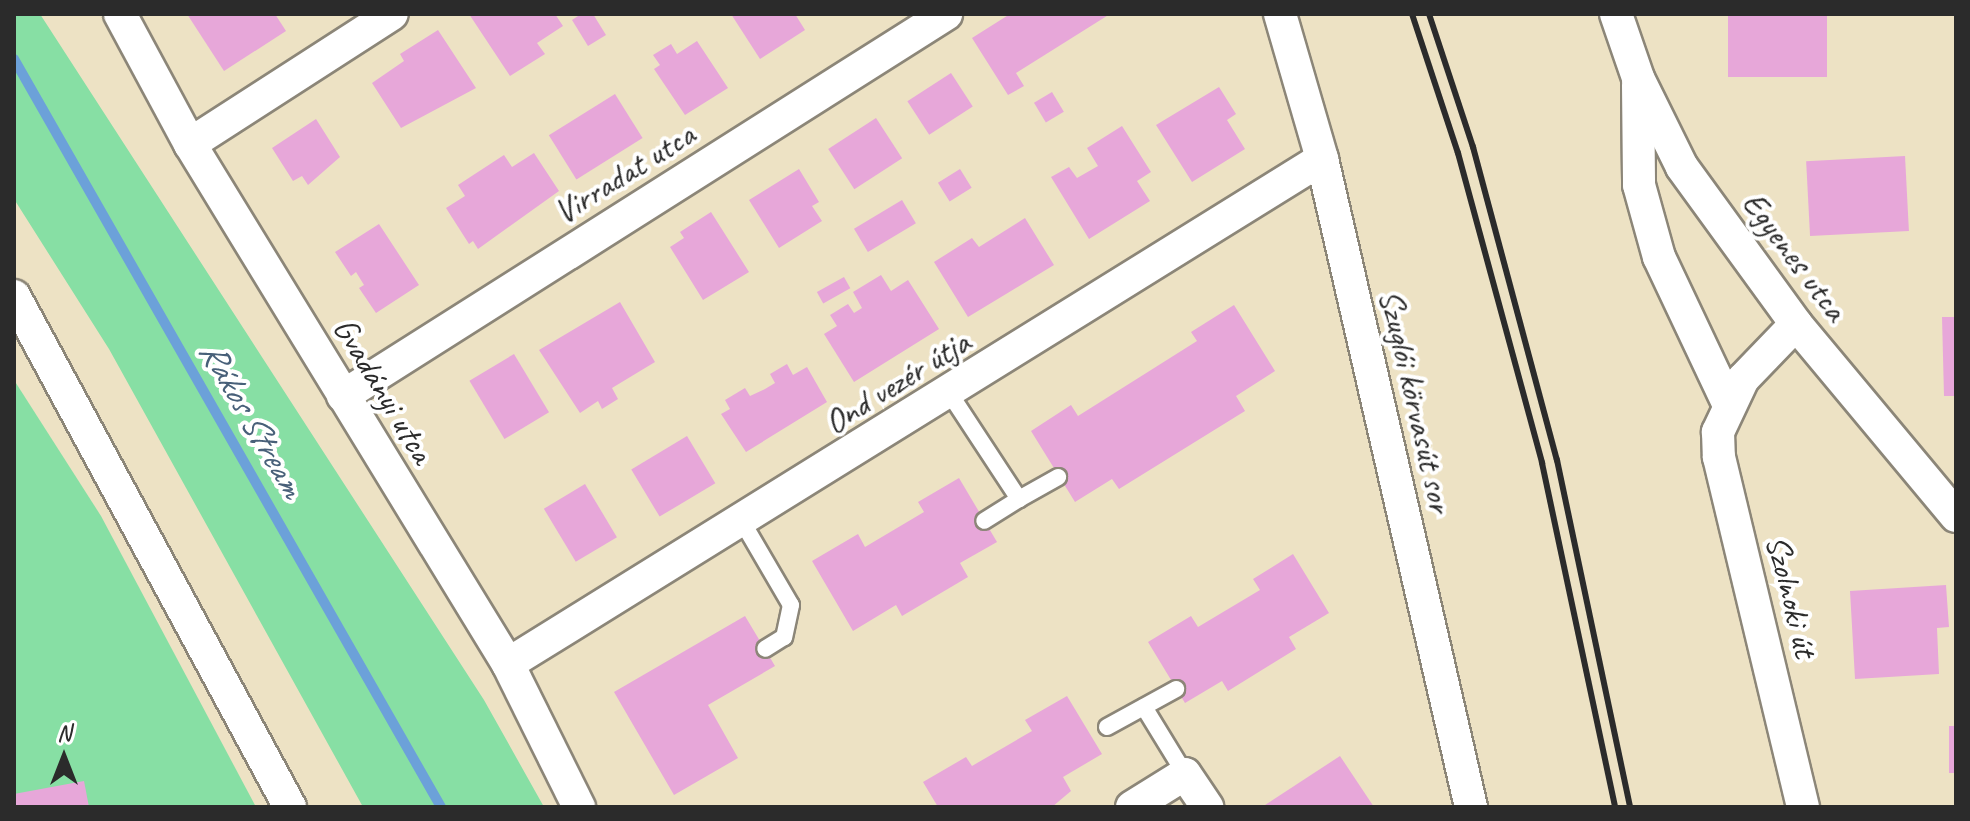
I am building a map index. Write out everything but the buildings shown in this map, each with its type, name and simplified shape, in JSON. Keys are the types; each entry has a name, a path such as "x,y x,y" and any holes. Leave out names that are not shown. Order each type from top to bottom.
{"street":[{"name":"Gvadányi utca","path":"120,14 190,144 508,664 579,807"},
{"path":"190,144 392,14"},
{"name":"Virradat utca","path":"343,396 946,14"},
{"name":"Szuglói körvasút sor","path":"1280,14 1322,159 1471,807"},
{"name":"Egyenes utca","path":"1616,14 1638,78 1682,167 1796,324 1956,516"},
{"path":"1638,78 1639,185 1659,257 1728,403"},
{"name":"Ond vezér útja","path":"508,664 743,523 1322,159"},
{"path":"17,306 290,807"},
{"name":"Szolnoki út","path":"1796,324 1743,379 1728,403 1718,432 1719,457 1803,807"},
{"path":"1132,807 1185,774 1207,807"}],"lane":[{"path":"950,394 1019,499"},
{"path":"984,521 1058,477"},
{"path":"743,523 791,605 784,637 765,649"},
{"path":"1107,727 1176,689"},
{"path":"1144,707 1185,774"}],"green space":[{"path":"14,14 40,14 484,700 544,807 363,807 109,349 14,199"},
{"path":"14,380 101,516 256,807 14,807"}],"waterway":[{"name":"Rákos Stream","path":"14,59 441,807"}],"railway":[{"path":"1412,14 1458,153 1542,463 1615,807"},
{"path":"1429,14 1473,147 1557,460 1630,807"}]}
